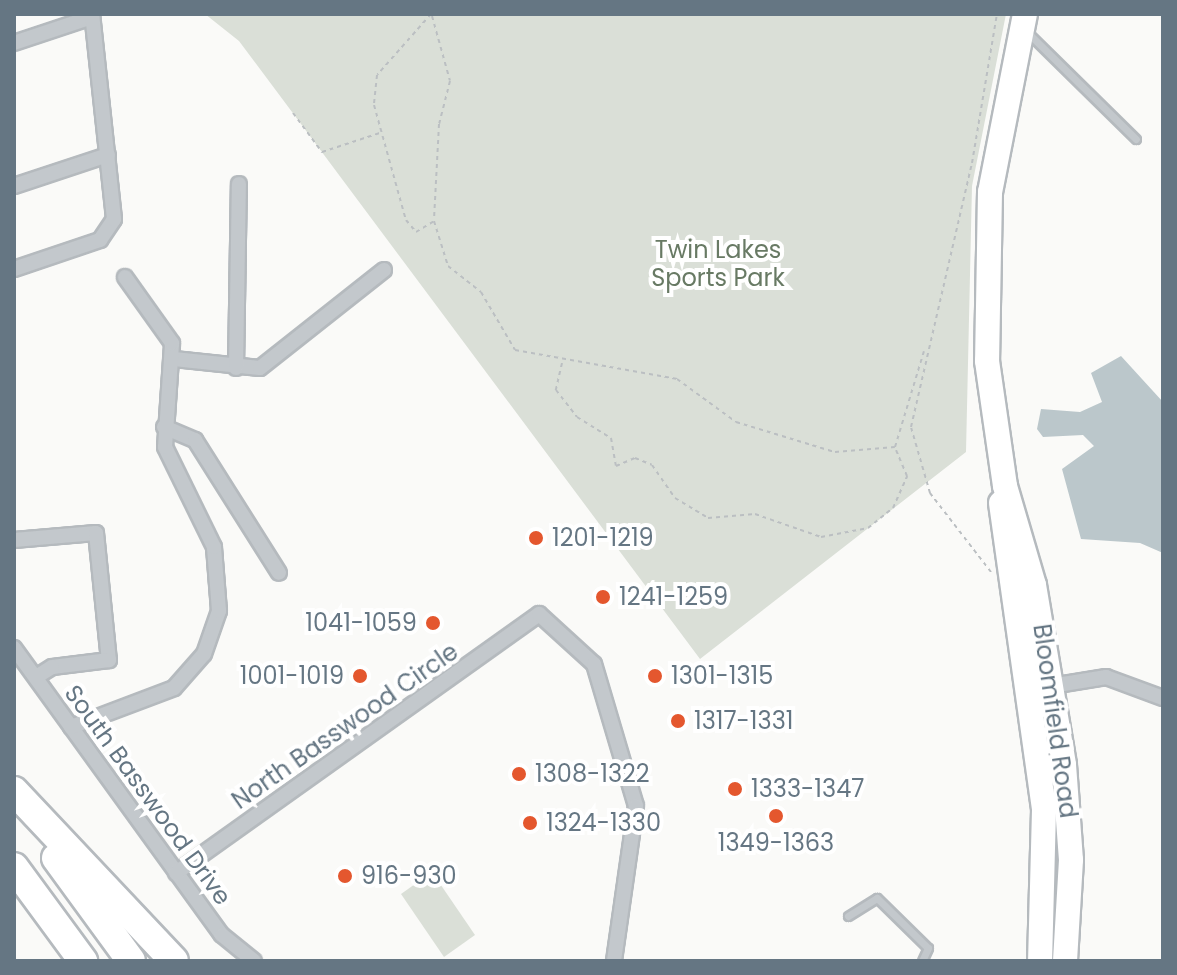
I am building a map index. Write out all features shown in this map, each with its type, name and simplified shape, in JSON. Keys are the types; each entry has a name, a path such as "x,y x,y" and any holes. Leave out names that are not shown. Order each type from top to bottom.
{"highway":[{"path":"14,791 174,961"},
{"path":"14,801 131,961"},
{"path":"18,872 68,961"},
{"path":"18,872 83,961"}],"main road":[{"name":"Bloomfield Road","path":"1023,20 998,129 986,260 987,361 1005,486 1000,498 1041,688 1071,860 1065,961"},
{"name":"Bloomfield Road","path":"1040,961 1044,810 1041,688"}],"street":[{"path":"14,43 92,15 115,211 106,232 14,269"},
{"path":"14,186 108,155"},
{"path":"236,368 239,184"},
{"path":"174,359 236,368 267,364 384,270"},
{"path":"71,727 163,696 195,667 216,626 217,558 172,473 164,427 174,359 167,331 125,277"},
{"path":"164,427 195,440 279,573"},
{"path":"14,540 96,533 109,660 52,667 36,677"},
{"name":"North Basswood Circle","path":"176,873 539,614 594,664 636,806 614,961"},
{"name":"South Basswood Drive","path":"14,648 222,935 254,961"},
{"path":"1041,688 1106,677 1163,698"}],"lane":[{"path":"1023,20 1136,139"},
{"path":"848,916 877,898 928,948 922,961"}],"path":[{"path":"431,14 450,81 439,124 434,221 448,266 481,292 515,350 563,362 677,379 736,422 835,452 895,447"},
{"path":"431,14 377,75 374,105 385,131 406,220 416,232 434,221"},
{"path":"995,585 930,493 914,449 913,403 972,163 997,14"},
{"path":"293,113 322,152 385,131"},
{"path":"563,362 556,390 577,417 611,438 616,466 635,458 652,465 675,498 708,518 755,514 821,537 868,528 893,508 907,476 895,447 931,327"}],"green space":[{"name":"Twin Lakes Sports Park","path":"205,14 1006,14 972,186 966,452 700,659 239,41"},
{"path":"432,872 475,935 444,957 401,894"}],"shaded area":[{"path":"1121,356 1163,402 1163,553 1140,543 1081,539 1062,469 1094,446 1083,435 1043,437 1037,429 1041,409 1080,412 1102,402 1091,373"}],"place":[{"name":"1201-1219","path":"536,538"},
{"name":"1241-1259","path":"603,597"},
{"name":"1041-1059","path":"433,623"},
{"name":"1001-1019","path":"360,676"},
{"name":"1301-1315","path":"655,676"},
{"name":"1317-1331","path":"678,721"},
{"name":"1308-1322","path":"519,774"},
{"name":"1333-1347","path":"735,789"},
{"name":"1349-1363","path":"776,816"},
{"name":"1324-1330","path":"530,823"},
{"name":"916-930","path":"345,876"}]}
